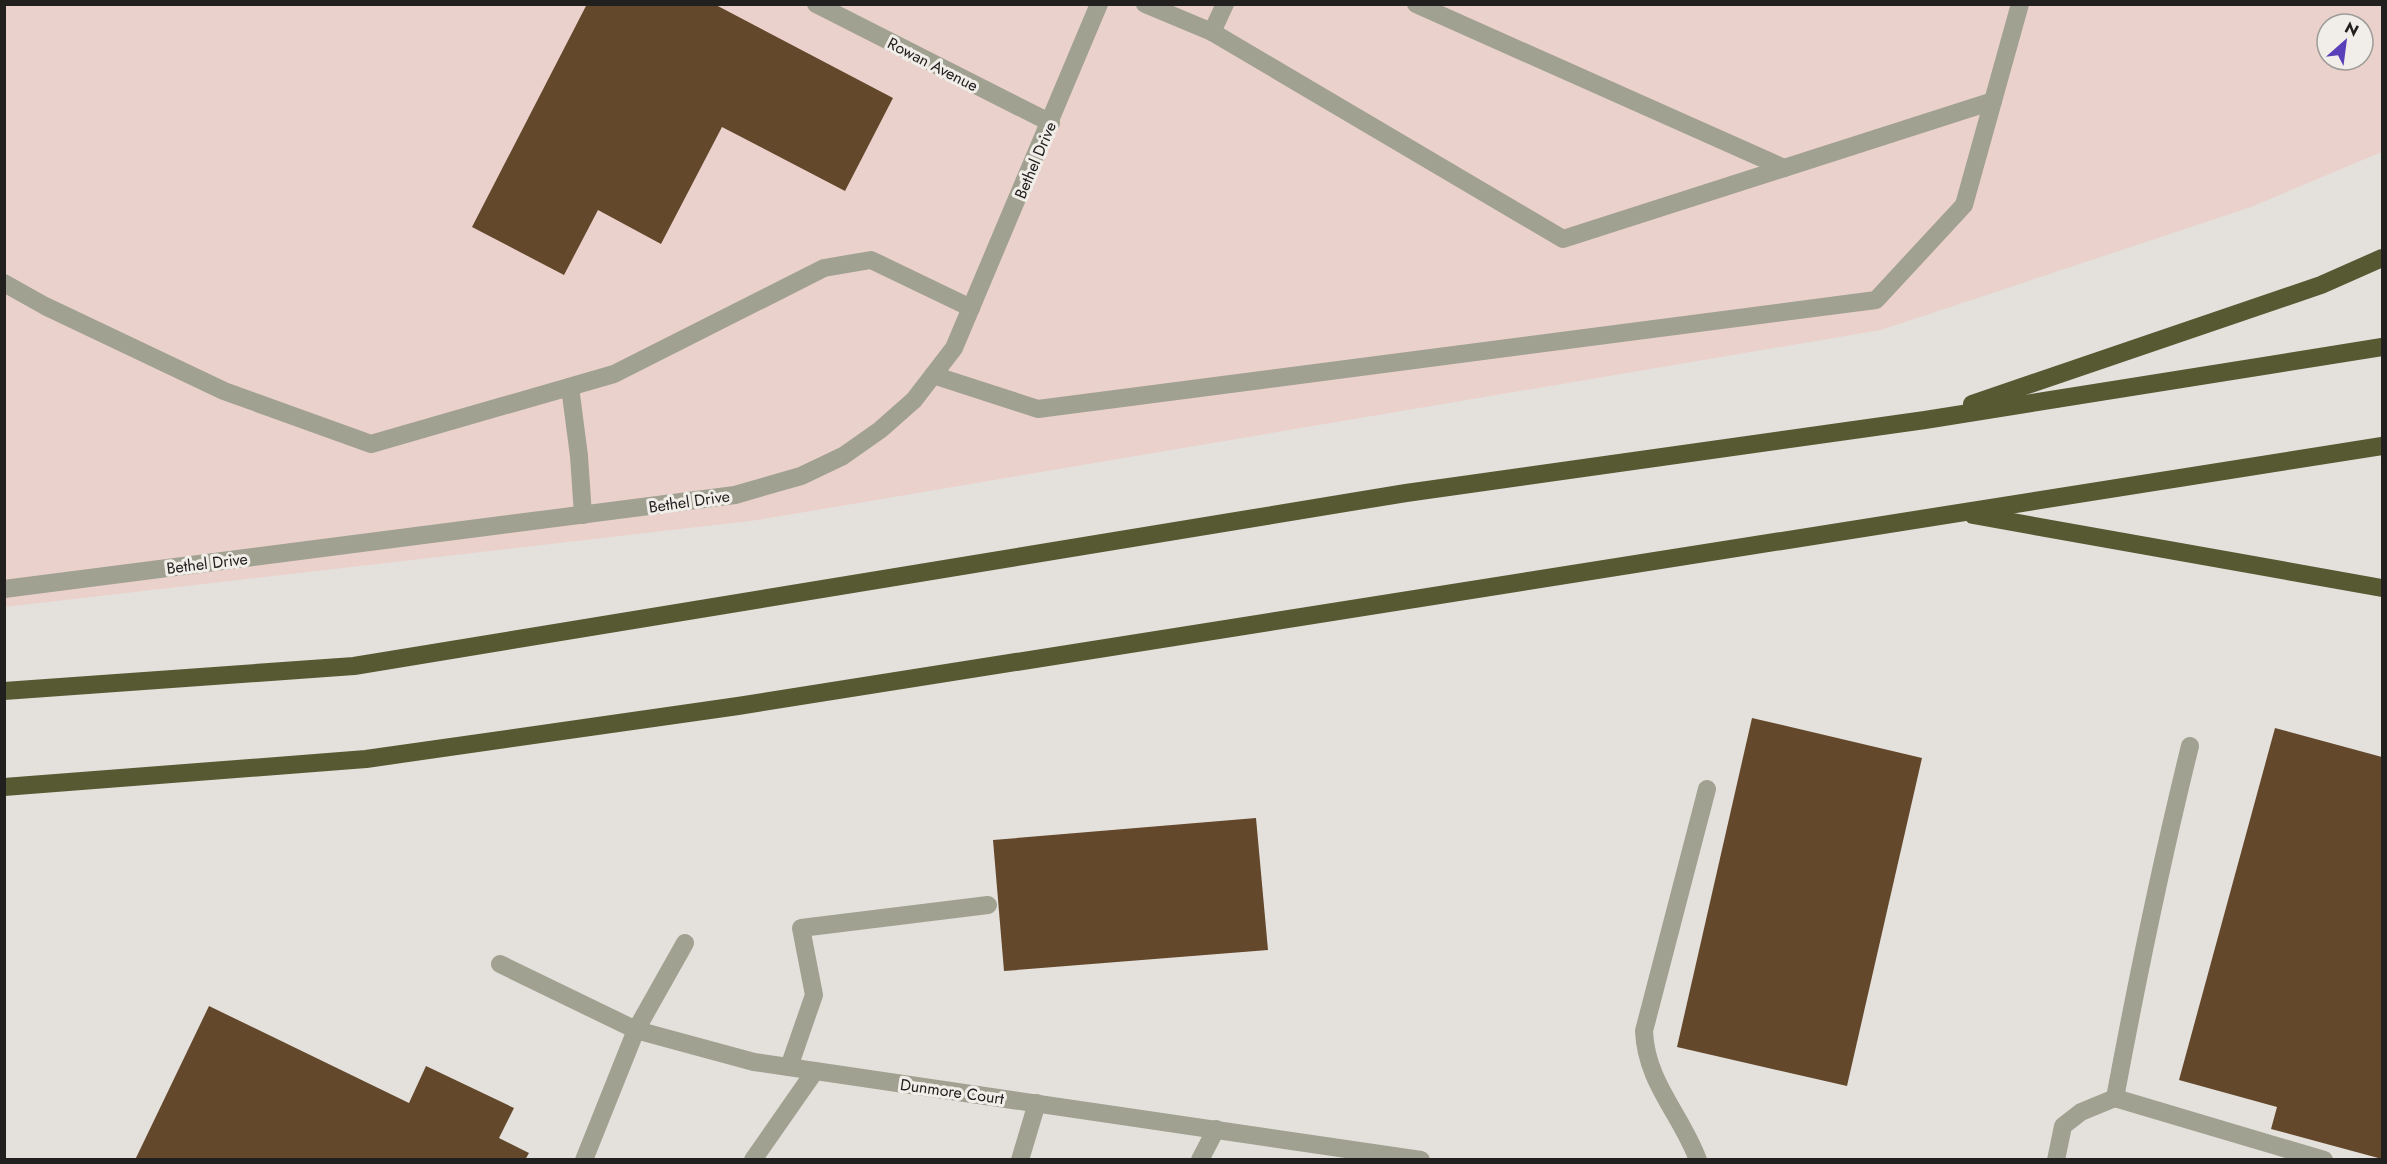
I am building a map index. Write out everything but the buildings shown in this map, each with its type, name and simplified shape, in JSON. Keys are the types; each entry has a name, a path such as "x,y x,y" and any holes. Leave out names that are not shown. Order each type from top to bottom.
{"highway":[{"path":"1925,420 2321,285 2382,258"},
{"path":"4,691 354,666 1406,493 1925,420 2382,347"},
{"path":"4,787 366,759 738,706 2382,446"},
{"path":"1960,512 2382,588"}],"street":[{"name":"Rowan Avenue","path":"816,4 1051,123"},
{"name":"Bethel Drive","path":"4,590 735,495 801,476 843,456 880,430 914,400 954,348 1100,4"},
{"path":"1145,4 1212,32 1563,239 1993,101"},
{"path":"1212,32 1225,4"},
{"path":"1416,4 1784,168"},
{"path":"933,375 1038,409 1876,300 1964,205 2020,4"},
{"path":"4,283 45,306 224,391 371,444 614,374 824,268 871,260 971,308"},
{"path":"570,387 579,456 583,515"},
{"path":"2115,1098 2158,879 2190,746"},
{"path":"1698,1160 1692,1144 1656,1083 1645,1050 1644,1030 1707,789"},
{"path":"789,1067 814,995 801,928 988,905"},
{"path":"584,1160 636,1030 685,944"},
{"name":"Dunmore Court","path":"500,964 636,1030 754,1062 1421,1160"},
{"path":"753,1160 815,1071"},
{"path":"2056,1160 2063,1125 2081,1112 2115,1098 2324,1160"},
{"path":"1020,1160 1037,1103"},
{"path":"1200,1160 1216,1129"}],"shaded area":[{"path":"4,5 2382,5 2382,152 2251,207 1881,330 758,520 5,607"}]}
